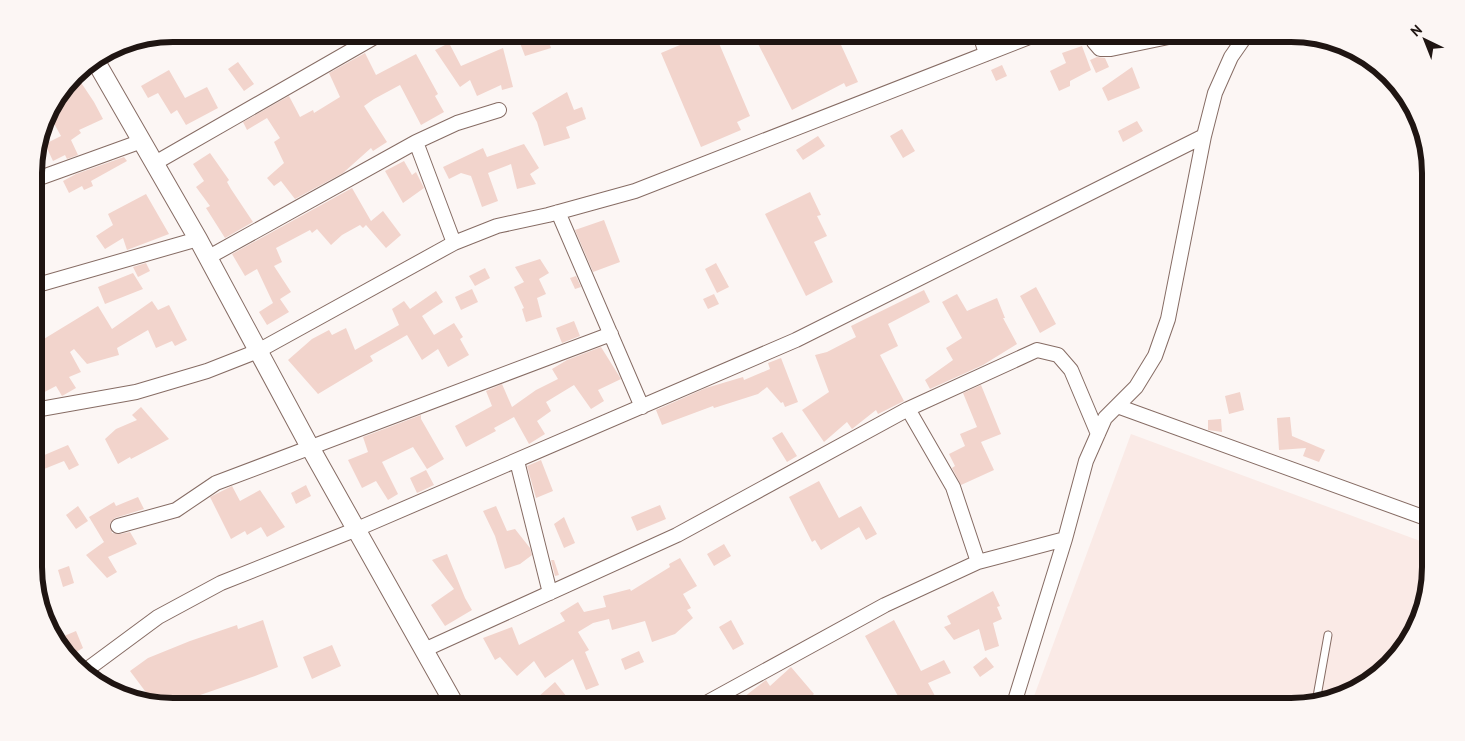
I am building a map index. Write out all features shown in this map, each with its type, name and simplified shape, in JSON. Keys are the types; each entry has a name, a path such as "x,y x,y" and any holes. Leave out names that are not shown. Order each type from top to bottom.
{"street":[{"path":"155,164 366,42"},
{"path":"982,42 986,54"},
{"path":"42,409 136,392 207,371 258,351 454,243 498,226 558,212 644,187 1017,42"},
{"path":"1096,42 1100,49 1112,49 1145,42"},
{"path":"1016,698 1065,539 1086,461 1105,418 1136,387 1155,356 1168,319 1204,136 1215,93 1231,57 1242,42"},
{"path":"99,67 198,239 311,449 451,698"},
{"path":"208,258 416,142 457,123 499,110"},
{"path":"89,668 158,617 221,583 357,529 796,340 1204,136"},
{"path":"43,177 74,168 142,141"},
{"path":"416,142 454,243"},
{"path":"558,212 642,407"},
{"path":"43,284 198,239"},
{"path":"118,526 176,510 216,483 311,449 611,334"},
{"path":"424,650 676,535 908,409 1037,350 1058,355 1071,370 1098,434"},
{"path":"1116,406 1422,517"},
{"path":"908,409 953,487 978,562"},
{"path":"517,461 550,593"},
{"path":"715,698 885,605 978,562 1065,539"}],"lane":[{"path":"1317,696 1328,635"}],"shaded area":[{"path":"1131,434 1422,542 1420,593 1409,625 1390,654 1378,666 1349,685 1333,692 1300,698 1033,698"}],"building":[{"path":"520,42 549,42 551,48 525,56"},
{"path":"687,42 718,42 750,116 737,122 741,130 701,147 661,53"},
{"path":"757,42 840,42 858,82 846,87 844,83 792,110"},
{"path":"449,43 461,66 503,48 513,87 502,90 501,85 477,96 470,80 460,87 435,50"},
{"path":"1082,46 1091,70 1070,81 1070,86 1059,91 1050,71 1066,63 1062,53"},
{"path":"365,53 376,75 416,54 438,94 435,96 444,112 421,125 400,85 374,99 364,106 387,142 373,151 371,148 343,173 295,199 281,181 274,186 267,178 284,163 274,142 280,138 267,118 247,130 243,122 289,96 300,117 313,110 314,113 340,97 329,73"},
{"path":"1097,57 1105,58 1109,67 1096,73 1090,60"},
{"path":"238,62 254,84 244,91 228,69"},
{"path":"1002,65 1007,76 996,81 991,70"},
{"path":"1132,67 1140,88 1108,101 1102,88"},
{"path":"169,70 185,98 207,87 218,108 186,125 177,110 171,114 158,93 148,98 141,86"},
{"path":"80,82 103,119 79,130 81,133 71,140 78,155 67,159 65,155 53,161 46,143 61,136 53,122 65,101"},
{"path":"567,92 574,110 582,107 586,119 566,127 570,138 544,146 537,122 532,113"},
{"path":"1137,121 1143,131 1123,142 1118,131"},
{"path":"902,129 915,151 903,158 890,136"},
{"path":"818,136 825,146 803,160 796,150"},
{"path":"524,144 539,168 530,174 536,184 517,189 511,164 488,173 498,201 482,207 471,176 461,173 449,179 443,167 483,148 487,157"},
{"path":"210,153 229,180 227,182 231,189 253,222 225,238 206,208 210,206 196,187 204,181 193,164"},
{"path":"124,157 127,161 91,181 93,186 84,190 82,186 69,193 63,181 76,174"},
{"path":"404,161 412,175 416,172 424,188 403,203 385,171"},
{"path":"352,188 371,221 383,211 401,235 386,248 366,225 363,228 360,225 342,235 331,245 317,229 312,233 310,230 276,248 282,262 274,266 291,292 280,299 289,312 267,325 259,312 273,303 257,269 245,276 232,254"},
{"path":"810,192 821,215 817,216 827,236 814,242 833,282 806,296 765,214"},
{"path":"146,194 169,234 127,250 123,238 105,249 96,236 113,225 108,214"},
{"path":"604,220 620,262 593,272 575,230"},
{"path":"540,259 549,273 539,279 546,294 537,298 542,317 526,322 522,309 524,308 514,287 524,282 515,267"},
{"path":"146,263 150,271 138,277 133,267"},
{"path":"716,263 729,287 717,293 705,269"},
{"path":"485,268 490,278 475,286 469,276"},
{"path":"133,273 143,289 105,304 98,287"},
{"path":"576,276 581,287 575,289 570,278"},
{"path":"1036,287 1056,324 1040,333 1020,296"},
{"path":"472,289 478,302 461,310 455,297"},
{"path":"924,290 930,302 888,324 898,346 880,355 904,401 878,414 876,410 852,429 847,422 824,442 802,410 829,392 815,355 827,352 856,337 851,326"},
{"path":"436,291 443,302 422,316 434,335 454,323 463,337 460,339 469,355 448,367 438,349 422,360 407,335 370,356 373,361 318,394 288,360 312,339 329,330 332,335 346,328 355,350 399,325 392,309 404,301 410,309"},
{"path":"714,294 719,304 708,309 703,299"},
{"path":"957,294 967,311 997,298 1005,318 1003,318 1017,344 983,365 930,389 925,380 953,360 946,348 962,338 942,302"},
{"path":"152,301 158,310 169,305 187,340 175,346 172,341 156,348 148,330 117,348 119,355 87,364 74,349 70,352 81,372 69,377 76,388 62,396 56,386 42,393 43,340 98,306 112,329"},
{"path":"574,321 580,336 562,343 556,328"},
{"path":"601,347 621,379 598,390 604,401 591,409 574,385 546,402 551,411 537,421 545,434 529,444 514,417 494,428 496,431 466,447 455,426 492,406 486,391 502,384 512,407 536,390 558,379 552,369 567,360"},
{"path":"781,358 798,402 785,407 783,402 781,403 767,387 758,394 714,408 713,406 662,425 656,410 706,388 743,377 744,380 770,369 768,363"},
{"path":"981,385 1001,434 981,442 994,470 961,485 952,468 955,466 949,454 965,446 960,434 977,427 963,393"},
{"path":"1240,392 1244,410 1229,414 1225,396"},
{"path":"141,407 169,439 118,464 105,439 116,429 137,420 132,415"},
{"path":"421,415 421,419 444,459 427,469 413,447 382,462 398,494 388,500 376,481 362,488 348,460 368,452 363,437"},
{"path":"1290,417 1292,436 1325,450 1319,462 1303,456 1306,448 1279,450 1277,418"},
{"path":"1221,419 1222,432 1208,430 1208,420"},
{"path":"782,432 797,456 787,462 772,438"},
{"path":"68,445 79,465 69,470 64,461 42,470 42,456"},
{"path":"541,460 553,491 536,498 527,466"},
{"path":"426,470 434,485 417,493 410,478"},
{"path":"819,481 839,518 861,506 877,534 866,540 859,527 821,550 815,540 812,542 789,497"},
{"path":"306,485 311,496 296,504 291,493"},
{"path":"232,486 240,501 260,490 285,527 267,537 261,527 247,535 245,531 231,539 210,497"},
{"path":"138,497 144,509 115,518 110,523 112,533 130,532 137,544 108,557 117,572 107,578 86,555 104,542 89,517 114,502 116,506"},
{"path":"660,505 666,519 637,531 631,517"},
{"path":"78,506 88,521 76,529 66,515"},
{"path":"496,506 507,531 515,529 530,548 532,555 520,564 505,569 495,536 483,511"},
{"path":"564,517 575,543 564,548 554,524"},
{"path":"724,544 731,556 714,566 707,554"},
{"path":"447,554 465,598 472,610 445,626 431,605 454,589 432,560"},
{"path":"680,558 697,586 683,594 691,608 687,610 693,618 675,634 652,642 645,621 612,630 609,619 593,623 578,632 589,650 585,652 599,685 586,690 573,659 545,678 534,661 517,676 500,657 495,660 483,638 512,627 519,645 565,621 560,613 578,602 584,612 606,607 603,596 630,589 631,591 670,567 669,564"},
{"path":"551,560 554,560 559,575 555,576"},
{"path":"69,566 74,583 63,587 58,570"},
{"path":"993,591 1000,606 997,607 1002,619 993,623 999,646 985,651 979,629 954,640 944,627 951,624 947,616"},
{"path":"263,620 278,667 192,698 148,695 130,671 148,658 190,641 237,625 238,629"},
{"path":"731,620 744,644 733,650 719,627"},
{"path":"894,620 921,671 944,660 951,673 928,683 936,698 899,698 865,636"},
{"path":"76,631 83,648 74,653 63,637"},
{"path":"332,645 341,666 312,679 303,657"},
{"path":"639,651 644,662 625,670 621,659"},
{"path":"986,657 994,667 980,677 973,667"},
{"path":"791,667 814,694 809,698 743,698 766,680 770,686"},
{"path":"555,682 568,698 539,698"}]}
